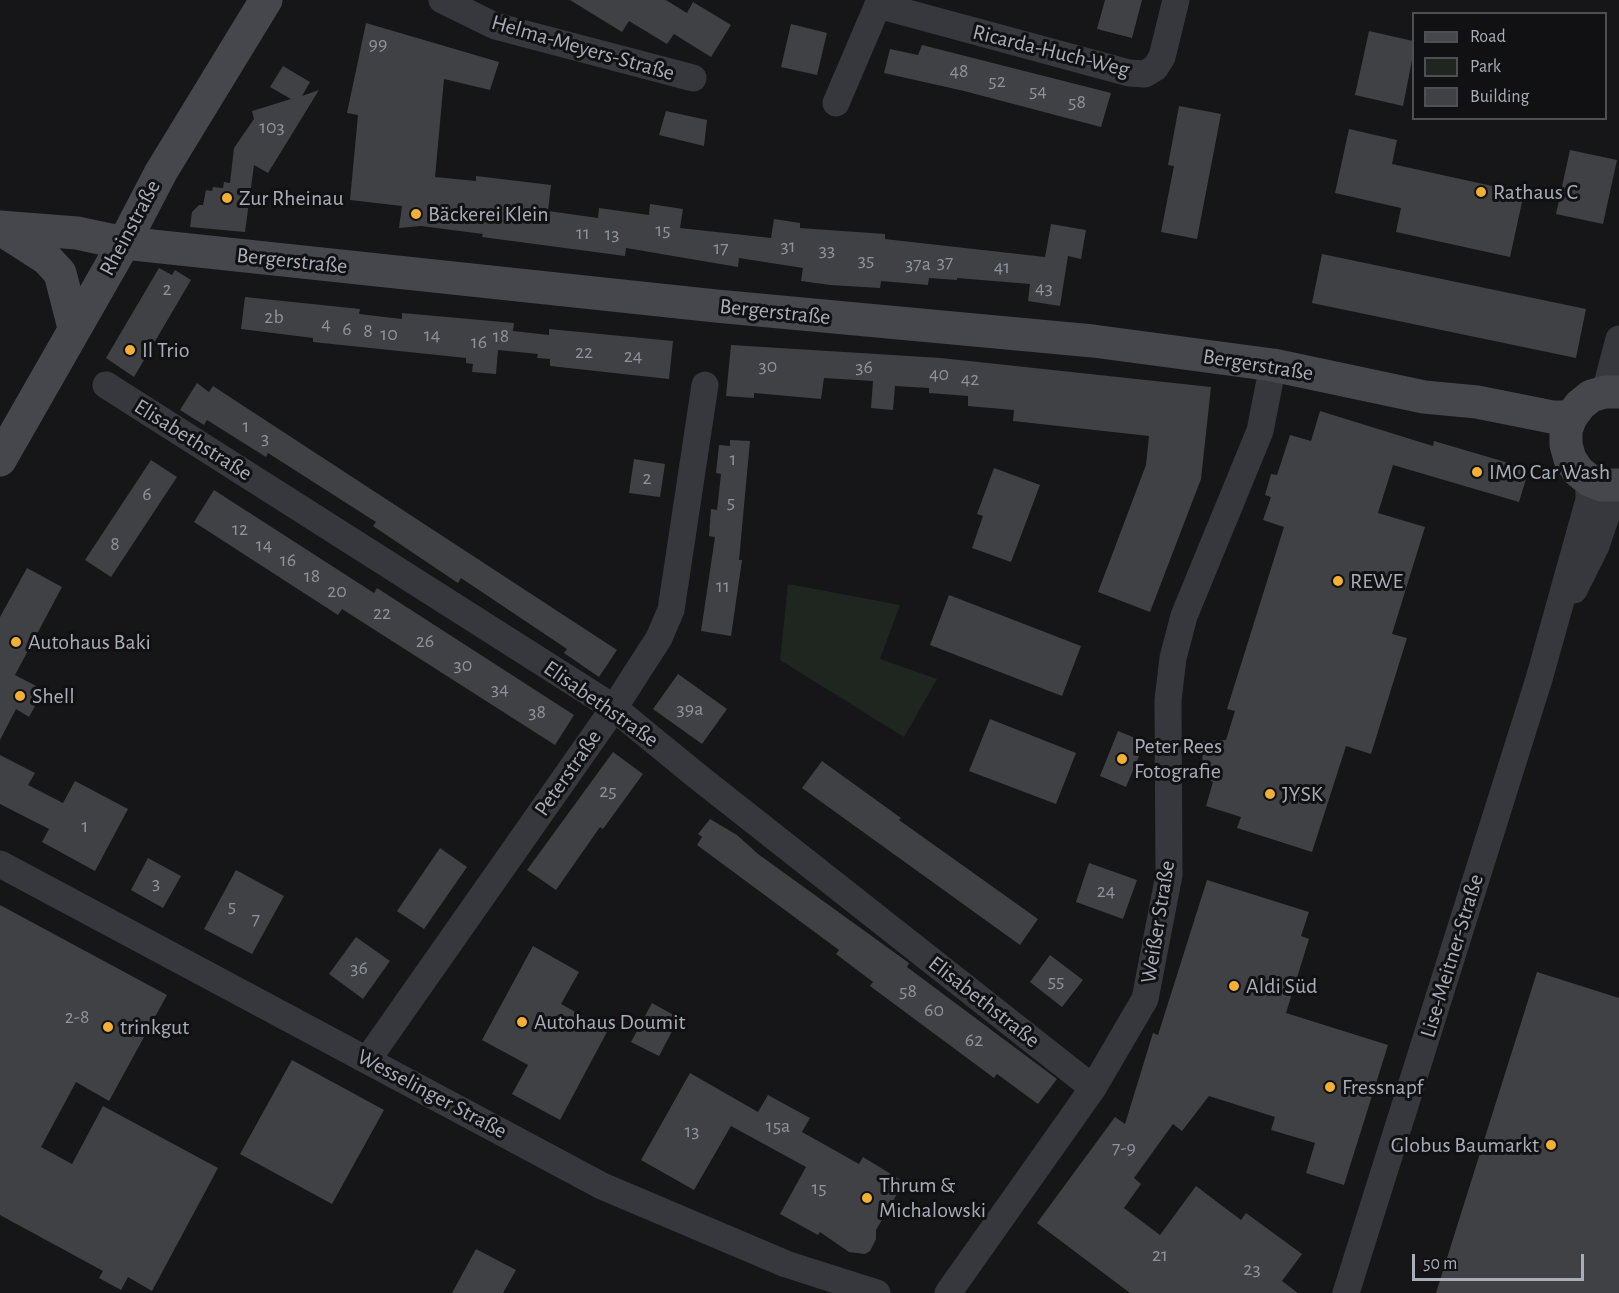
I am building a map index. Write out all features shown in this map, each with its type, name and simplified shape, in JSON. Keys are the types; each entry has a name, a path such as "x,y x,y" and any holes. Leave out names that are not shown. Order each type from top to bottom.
{"street":[{"name":"Rheinstraße","path":"0,460 124,243 161,172 266,0"},
{"name":"Helma-Meyers-Straße","path":"442,0 495,26 693,78"},
{"name":"Ricarda-Huch-Weg","path":"836,103 879,3 1129,73 1145,74 1155,68 1162,57 1176,0"},
{"name":"Bergerstraße","path":"0,228 77,233 124,243 727,308 1093,341 1273,365 1424,397 1477,402 1552,417 1571,417"},
{"path":"0,228 47,259 60,273 74,328"},
{"path":"1609,484 1578,471 1567,449 1566,430 1571,417 1580,405 1592,396 1612,392 1619,339"},
{"name":"Weißer Straße","path":"948,1293 1093,1089 1145,999 1169,875 1168,700 1173,658 1184,616 1260,431 1273,365"},
{"name":"Elisabethstraße","path":"106,385 614,708 1093,1089"},
{"name":"Peterstraße","path":"368,1059 614,708 659,638 671,610 705,385"},
{"name":"Bergerstraße","path":"1424,397 1490,424 1557,443 1567,449"},
{"name":"Lise-Meitner-Straße","path":"1346,1293 1557,619 1560,594 1589,500 1609,484"},
{"name":"Wesselinger Straße","path":"0,864 642,1205 786,1264 877,1293"}],"green space":[{"path":"788,584 900,605 880,659 937,679 904,737 780,660"}],"building":[{"path":"570,0 666,0 687,13 693,2 731,25 711,57 674,34 667,44 629,21 622,32"},
{"path":"1105,0 1142,0 1132,38 1097,29"},
{"path":"366,23 499,62 490,90 444,79 435,177 476,181 476,176 551,185 548,211 598,218 599,208 649,215 650,204 683,209 680,228 771,238 774,219 800,223 800,228 885,234 885,239 1045,257 1051,224 1086,230 1081,259 1068,256 1060,306 1028,301 1030,284 929,278 928,285 881,281 880,288 830,285 801,281 803,268 739,258 738,267 626,248 625,256 482,237 483,234 421,226 399,228 402,206 350,200 358,115 347,113"},
{"path":"791,24 827,33 817,75 781,67"},
{"path":"1369,31 1412,41 1412,60 1403,106 1355,95"},
{"path":"922,45 1111,93 1101,127 964,91 884,73 890,49 918,55"},
{"path":"283,66 310,82 302,96 319,90 268,173 254,165 245,232 190,227 192,212 199,205 203,205 206,190 212,191 213,187 223,188 224,182 230,183 234,148 254,119 252,111 291,99 270,87"},
{"path":"1179,106 1221,114 1197,239 1161,232 1174,166 1168,165"},
{"path":"666,111 707,120 704,146 659,135"},
{"path":"1349,129 1397,140 1392,164 1524,193 1510,257 1396,232 1401,208 1335,193"},
{"path":"1570,150 1617,160 1603,224 1556,214"},
{"path":"1322,254 1586,309 1576,358 1312,303"},
{"path":"159,268 172,275 175,270 191,280 134,377 106,358"},
{"path":"245,297 360,309 359,314 402,319 402,313 514,323 513,331 549,335 549,329 673,341 669,379 550,366 550,359 537,358 538,354 498,350 496,374 472,372 473,364 466,363 466,358 313,342 313,338 241,329"},
{"path":"731,345 941,358 1211,387 1201,479 1150,612 1098,592 1146,465 1149,436 1013,421 1014,410 968,406 968,396 929,393 929,388 895,386 893,410 871,408 873,381 824,378 821,399 754,393 754,398 726,396"},
{"path":"197,383 209,392 213,386 617,650 599,677 564,653 567,649 461,578 458,583 373,526 376,522 268,453 266,457 207,420 204,425 180,410"},
{"name":"REWE","path":"1320,411 1433,446 1434,441 1529,469 1519,502 1393,465 1378,513 1425,527 1392,634 1407,638 1371,754 1346,746 1312,852 1237,828 1241,817 1206,806 1213,782 1203,778 1202,741 1226,740 1235,711 1227,709 1284,527 1263,520 1271,497 1265,495 1271,474 1277,475 1290,435 1311,441"},
{"path":"730,440 750,441 739,560 742,560 731,636 701,631 715,537 709,536 711,509 717,510 721,474 716,473 719,445 730,446"},
{"path":"634,459 665,464 660,497 629,493"},
{"path":"151,460 177,477 111,577 85,560"},
{"path":"994,468 1040,485 1011,562 972,548 983,516 977,514"},
{"path":"214,490 374,593 377,588 574,715 555,745 342,609 338,615 194,522"},
{"name":"Autohaus Baki","path":"27,568 62,587 15,675 44,690 29,717 16,709 0,740 0,617"},
{"path":"949,595 1081,646 1062,696 930,645"},
{"path":"678,674 727,709 702,744 653,709"},
{"path":"990,719 1076,753 1056,804 969,771"},
{"name":"Peter Rees Fotografie","path":"1118,731 1145,742 1126,787 1100,776"},
{"path":"613,752 643,774 603,829 600,827 556,890 527,870"},
{"path":"0,755 35,773 28,785 63,803 75,781 128,809 95,871 42,842 49,829 0,804"},
{"path":"822,761 901,818 899,820 1038,919 1020,945 802,788"},
{"path":"710,819 737,835 758,854 909,963 907,967 1057,1079 1038,1104 997,1074 994,1078 870,986 873,982 836,954 839,950 697,845 702,837 698,834"},
{"path":"440,848 467,867 424,929 397,911"},
{"path":"148,858 181,876 163,908 131,890"},
{"path":"1089,863 1137,880 1123,919 1076,902"},
{"path":"236,870 284,896 252,954 204,929"},
{"path":"1207,880 1309,912 1301,936 1309,939 1286,1013 1388,1045 1344,1185 1306,1173 1315,1143 1271,1130 1275,1117 1209,1096 1182,1131 1173,1124 1134,1178 1141,1184 1124,1208 1160,1235 1196,1186 1241,1220 1246,1213 1302,1254 1282,1281 1298,1293 1130,1293 1037,1223 1115,1117 1125,1124 1153,1033 1158,1035"},
{"path":"0,905 167,995 109,1101 76,1082 41,1147 72,1164 103,1106 218,1168 152,1291 128,1277 121,1290 99,1278 103,1271 0,1215"},
{"path":"356,937 390,961 363,999 329,974"},
{"path":"533,946 579,972 561,1004 608,1030 560,1120 512,1094 528,1065 482,1040"},
{"path":"1050,955 1083,980 1062,1007 1030,982"},
{"name":"Globus Baumarkt","path":"1537,972 1619,998 1619,1293 1436,1293"},
{"path":"652,1003 679,1018 659,1056 631,1042"},
{"path":"292,1060 384,1110 332,1204 240,1154"},
{"path":"690,1073 758,1112 768,1095 810,1118 802,1132 859,1164 863,1157 904,1182 876,1230 876,1239 870,1251 865,1254 849,1252 820,1232 818,1235 780,1214 806,1167 731,1126 694,1190 641,1160"},
{"path":"476,1249 516,1270 503,1293 452,1293"}],"place":[{"name":"Rathaus C","path":"1481,192"},
{"name":"Zur Rheinau","path":"227,198"},
{"name":"Bäckerei Klein","path":"416,214"},
{"name":"Il Trio","path":"130,350"},
{"name":"IMO Car Wash","path":"1477,472"},
{"name":"REWE","path":"1338,581"},
{"name":"Autohaus Baki","path":"16,642"},
{"name":"Shell","path":"20,696"},
{"name":"Peter Rees Fotografie","path":"1122,759"},
{"name":"JYSK","path":"1270,794"},
{"name":"Aldi Süd","path":"1234,986"},
{"name":"Autohaus Doumit","path":"522,1022"},
{"name":"trinkgut","path":"108,1027"},
{"name":"Fressnapf","path":"1330,1087"},
{"name":"Globus Baumarkt","path":"1551,1145"},
{"name":"Thrum & Michalowski","path":"867,1198"}]}
